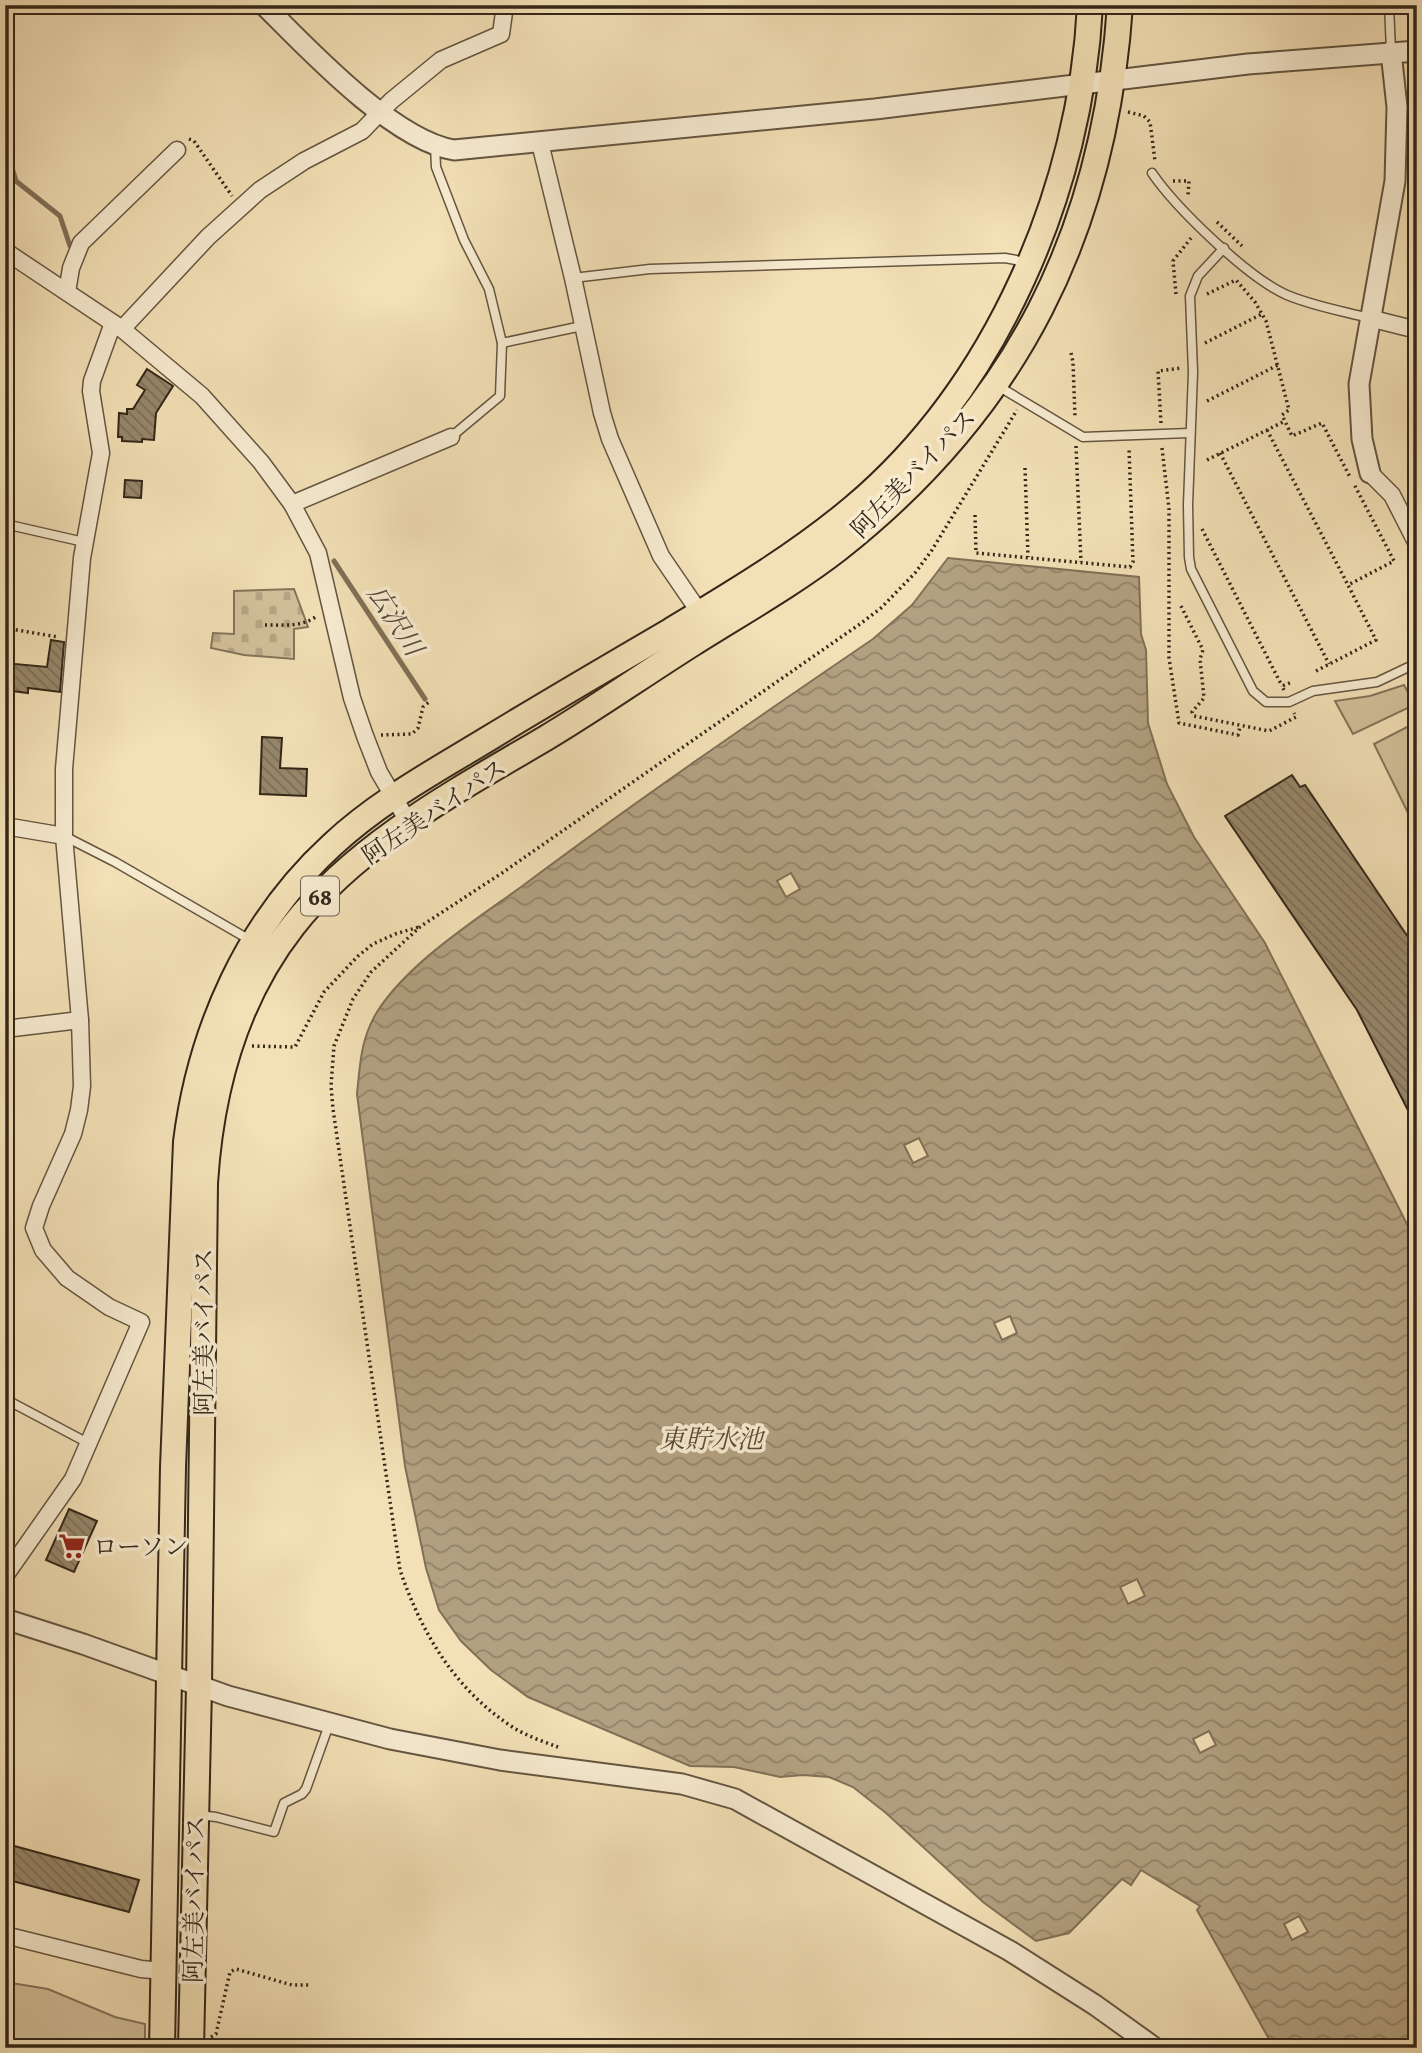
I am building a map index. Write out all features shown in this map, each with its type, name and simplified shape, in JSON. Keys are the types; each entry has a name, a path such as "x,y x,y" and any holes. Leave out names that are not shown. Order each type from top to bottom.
{"main road":[{"name":"阿左美バイパス","path":"162,2048 175,1389 186,1142 195,1087 210,1032 236,973 253,942 298,881 331,846 393,798 761,576 855,506 900,463 959,389 1019,289 1050,213 1071,139 1081,85 1090,5"},
{"name":"阿左美バイパス","path":"191,2042 199,1687 204,1203 207,1152 214,1106 227,1050 243,1007 293,925 348,870 409,823 588,713 837,550 897,497 925,468 995,385 1023,343 1065,259 1092,183 1102,143 1113,80 1120,5"}],"street":[{"path":"264,5 381,113 435,146 467,150 875,109 1248,64 1417,51"},
{"path":"5,1576 73,1479 141,1322 109,1307 67,1279 43,1250 34,1227 73,1134 79,1110 83,1058 64,836 64,760 84,542 101,453 92,402 92,381 117,326 240,205 304,161 362,131 391,101 441,60 500,34 505,5"},
{"path":"1391,52 1397,107 1397,150 1392,203 1359,384 1362,439 1370,473 1392,495 1417,544"},
{"path":"540,143 602,414 631,490 661,556 700,613"},
{"path":"67,292 71,268 81,243 177,150"},
{"path":"5,251 117,326 191,387 261,461 292,504 318,553 352,698 365,736 379,772 409,823"},
{"path":"1369,318 1417,330"},
{"path":"292,504 450,437"},
{"path":"5,826 64,836"},
{"path":"5,1029 80,1020"},
{"path":"5,1619 83,1644 199,1687 390,1740 500,1760 682,1784 735,1799 1026,1961 1095,2005 1154,2048"},
{"path":"5,1935 141,1969 164,1971"}],"lane":[{"path":"1389,5 1391,52"},
{"path":"435,146 436,167 464,240 489,289 502,343 500,396 450,437"},
{"path":"1152,173 1164,191 1258,278 1279,291 1302,300 1369,318"},
{"path":"1224,248 1198,276 1189,313 1193,372 1189,433 1190,564 1253,691 1266,702 1289,702 1313,691 1377,682 1417,663"},
{"path":"573,278 650,268 1005,258 1016,260 1028,267"},
{"path":"502,343 582,326"},
{"path":"995,385 1083,438 1189,433"},
{"path":"5,524 84,542"},
{"path":"64,836 115,862 253,942"},
{"path":"5,1399 88,1443"},
{"path":"195,1815 216,1816 274,1832 284,1803 306,1789 330,1722"}],"path":[{"path":"1128,113 1144,116 1150,122 1156,157 1152,173 1171,181 1189,181 1187,195 1196,203"},
{"path":"194,141 240,205"},
{"path":"1213,219 1248,251"},
{"path":"1176,298 1173,261 1192,236"},
{"path":"1207,294 1236,280 1255,302 1266,321 1289,410 1282,415 1292,436 1322,423 1394,561 1348,585"},
{"path":"1161,423 1158,371 1181,370 1179,347 1202,345 1262,314"},
{"path":"1071,353 1081,562"},
{"path":"1207,401 1278,365"},
{"path":"563,1749 516,1729 481,1704 461,1682 424,1629 411,1601 396,1550 333,1109 334,1046 353,999 371,972 421,926 502,873 881,608 915,573 932,550 1022,402"},
{"path":"1207,460 1285,421"},
{"path":"1267,430 1376,640 1316,670"},
{"path":"1152,446 1162,446 1170,509 1169,658 1179,723 1238,735 1240,727"},
{"path":"975,514 976,552 1130,567 1133,562 1129,447"},
{"path":"1220,453 1329,664"},
{"path":"1026,468 1028,557"},
{"path":"1200,526 1282,686"},
{"path":"1181,606 1203,650 1200,659 1204,698 1192,712 1194,716 1269,732 1296,717"},
{"path":"265,625 300,624 317,615"},
{"path":"5,628 75,640"},
{"path":"365,736 412,734 418,728 423,706 430,701"},
{"path":"249,1046 295,1047 324,992 358,956 373,944 421,926"},
{"path":"191,2042 216,2034 230,1972 236,1969 292,1985 309,1985"}],"green space":[{"path":"294,589 308,627 294,629 294,659 244,655 211,648 213,633 234,634 234,591"},
{"path":"1404,685 1412,706 1353,734 1335,701 1370,696"},
{"path":"1417,722 1417,831 1374,744"},
{"path":"5,1982 48,1989 115,2017 145,2024 145,2048 5,2048"}],"water":[{"name":"東貯水池","path":"948,558 1139,577 1141,634 1146,650 1148,723 1167,784 1194,837 1265,943 1417,1244 1417,2048 1364,2048 1362,2044 1355,2048 1274,2048 1197,1910 1200,1906 1141,1870 1131,1885 1122,1879 1069,1933 1036,1941 983,1902 886,1813 853,1787 829,1777 780,1777 734,1767 690,1766 528,1697 491,1670 461,1641 439,1610 426,1568 405,1466 357,1094 362,1052 372,1022 390,994 443,944 652,792 873,639 912,605","holes":["791,873 800,889 786,897 777,881","919,1138 928,1156 913,1163 904,1145","1010,1316 1017,1333 1002,1340 994,1323","1137,1579 1145,1596 1128,1604 1120,1587","1209,1731 1216,1745 1200,1753 1193,1739","1299,1916 1308,1932 1292,1940 1284,1924"]}],"building":[{"path":"147,369 173,386 156,413 154,440 122,441 122,437 118,437 119,413 127,414 127,409 133,409 145,390 137,385"},
{"path":"125,480 142,481 141,498 124,497"},
{"path":"51,640 64,642 60,692 28,688 28,693 5,690 5,663 47,667"},
{"path":"262,737 282,738 280,768 307,769 306,796 260,794"},
{"path":"1292,775 1300,787 1305,785 1410,940 1417,936 1417,1128 1357,1010 1225,816"},
{"path":"69,1509 97,1521 74,1572 46,1560"},
{"path":"7,1844 139,1880 129,1912 5,1879"}],"waterway":[{"path":"5,145 16,181 60,216 70,246"},
{"name":"広沢川","path":"334,561 425,699"}],"place":[{"name":"ローソン","path":"72,1546"}]}
